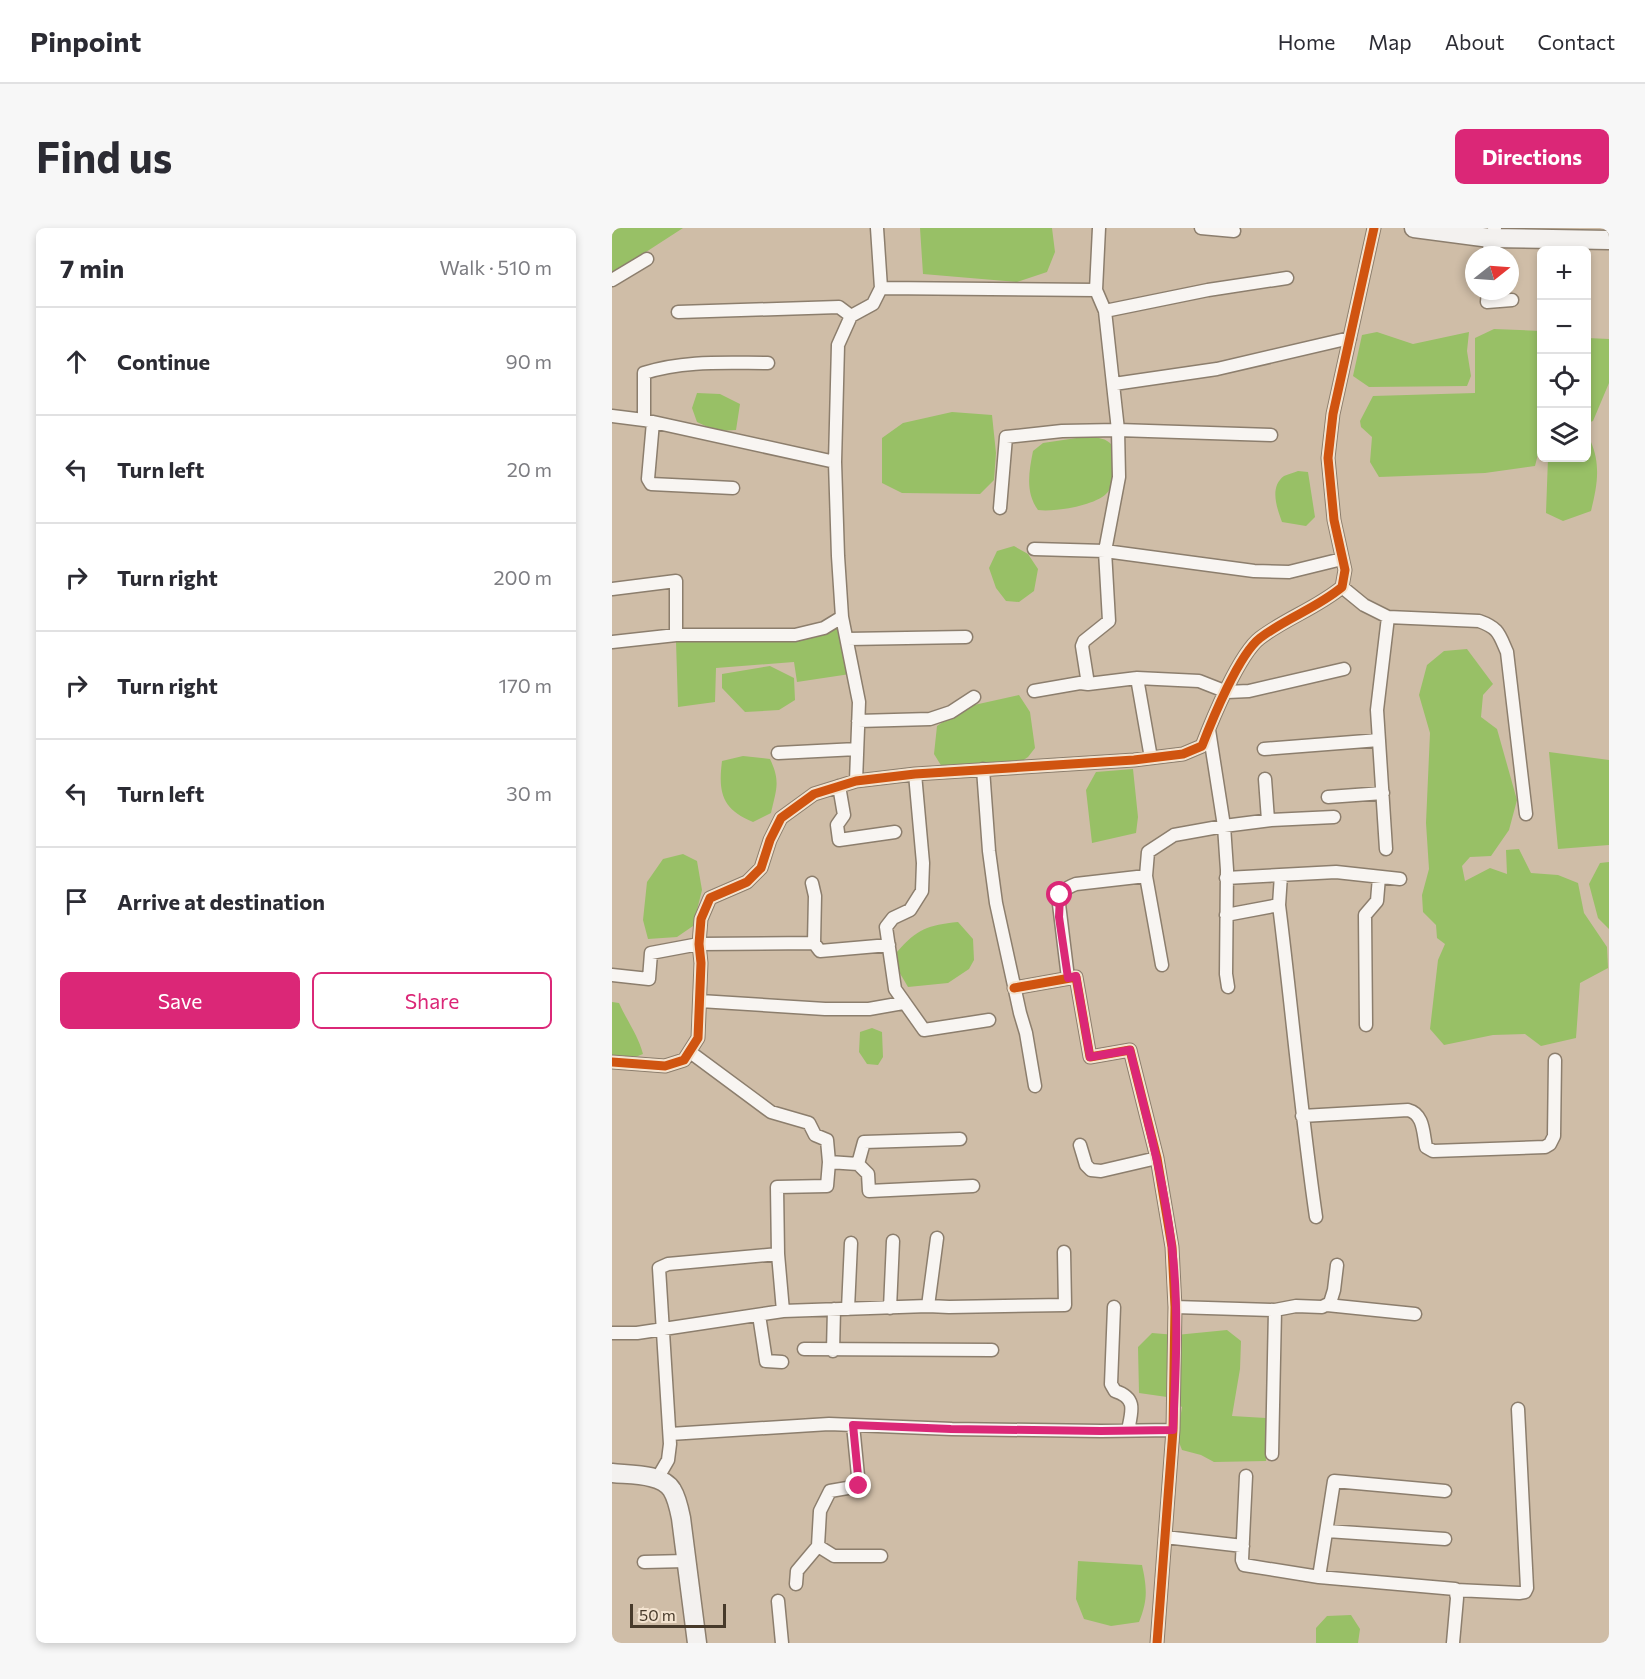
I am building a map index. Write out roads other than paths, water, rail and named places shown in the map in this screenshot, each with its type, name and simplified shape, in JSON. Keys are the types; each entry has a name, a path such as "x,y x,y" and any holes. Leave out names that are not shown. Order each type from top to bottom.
{"street":[{"path":"856,781 859,702 842,616 837,556 835,462 838,345 851,316 873,304 881,288 877,228"},
{"path":"1088,684 1082,646 1084,641 1109,621 1105,551 1119,477 1114,384 1105,311 1096,290 1099,228"},
{"path":"1201,228 1234,231"},
{"path":"612,1062 665,1066 684,1060 698,1038 701,919 710,898 747,882 761,868 770,840 781,818 814,794 856,781 915,774 1151,758 1183,754 1202,746 1247,651 1260,638 1328,599 1342,587 1345,570 1334,520 1328,458 1333,414 1374,228"},
{"path":"1414,228 1491,240 1584,234 1606,236"},
{"path":"612,280 647,259"},
{"path":"1105,311 1208,290 1287,279"},
{"path":"881,288 1096,290"},
{"path":"1487,300 1487,302 1512,300"},
{"path":"678,312 839,307 851,316"},
{"path":"1114,384 1217,369 1350,338"},
{"path":"733,488 651,484 648,479 649,421 644,373 664,366 768,363"},
{"path":"612,416 649,421 835,462"},
{"path":"1000,508 1006,437 1062,431 1118,430 1271,435"},
{"path":"1034,549 1105,551 1254,571 1289,572 1342,559"},
{"path":"612,589 676,581 676,635"},
{"path":"1342,587 1364,605 1388,617 1479,621 1498,631 1507,652 1526,814"},
{"path":"612,642 676,635 795,635 824,628 842,616"},
{"path":"1386,849 1377,710 1388,617"},
{"path":"847,639 966,637"},
{"path":"1034,691 1080,683 1137,678 1200,681 1227,692 1248,691 1344,669"},
{"path":"1137,678 1151,758"},
{"path":"858,721 930,719 951,712 974,697"},
{"path":"1209,728 1224,826 1228,987"},
{"path":"1264,749 1379,740"},
{"path":"778,753 857,749"},
{"path":"982,769 996,903 1026,1033 1035,1086"},
{"path":"915,774 923,862 922,891 909,910 893,918 886,927 895,989 924,1030 989,1020"},
{"path":"1265,779 1268,820"},
{"path":"839,786 844,815 837,825 839,840 895,832"},
{"path":"1328,797 1383,794"},
{"path":"1162,964 1146,876 1148,852 1174,835 1268,820 1334,817"},
{"path":"1227,878 1336,872 1400,879"},
{"path":"1281,875 1279,905 1302,1116 1316,1217"},
{"path":"1068,978 1059,904 1060,895 1066,888 1076,884 1146,876"},
{"path":"1366,1025 1365,915 1377,902 1379,877"},
{"path":"812,883 815,896 814,943 820,951 889,945"},
{"path":"1226,915 1279,905"},
{"path":"612,975 649,979 651,953 699,944 814,943"},
{"path":"1014,988 1076,976 1090,1057 1130,1050 1157,1158 1172,1247 1175,1307 1173,1430 1157,1643"},
{"path":"700,1001 836,1009 869,1009 903,1003"},
{"path":"690,1052 771,1112 809,1123 815,1135 827,1140 829,1162 827,1186 777,1187 778,1254 783,1311"},
{"path":"1302,1116 1408,1110 1414,1111 1419,1117 1426,1147 1433,1151 1545,1147 1550,1144 1554,1136 1555,1059"},
{"path":"858,1164 864,1142 960,1139"},
{"path":"1080,1145 1086,1165 1091,1170 1101,1171 1157,1158"},
{"path":"829,1162 858,1164 868,1174 870,1191 973,1186"},
{"path":"928,1306 937,1238"},
{"path":"890,1308 893,1241"},
{"path":"848,1309 851,1243"},
{"path":"612,1333 637,1333 783,1311 928,1306 950,1308 1065,1305 1064,1252"},
{"path":"657,1479 668,1460 670,1434 659,1268 668,1264 778,1254"},
{"path":"1175,1307 1275,1310 1287,1306 1322,1307 1332,1301 1337,1265"},
{"path":"1327,1305 1414,1314"},
{"path":"1114,1307 1110,1384 1115,1391 1125,1394 1130,1400 1132,1409 1128,1430"},
{"path":"833,1351 834,1310"},
{"path":"1272,1454 1275,1310"},
{"path":"759,1315 766,1361 782,1362"},
{"path":"804,1349 833,1351 992,1350"},
{"path":"1246,1476 1242,1560 1244,1565 1319,1577 1456,1590 1525,1592 1527,1588 1518,1409"},
{"path":"670,1434 829,1424 951,1429 1173,1430"},
{"path":"796,1584 797,1571 818,1546 820,1511 830,1491 859,1486 853,1425"},
{"path":"612,1473 657,1479 670,1487 677,1500 697,1643"},
{"path":"1319,1577 1334,1481 1445,1491"},
{"path":"1327,1531 1445,1539"},
{"path":"1165,1537 1243,1546"},
{"path":"818,1546 834,1556 881,1556"},
{"path":"644,1562 686,1561"},
{"path":"1453,1643 1456,1590"},
{"path":"778,1601 782,1643"}]}
